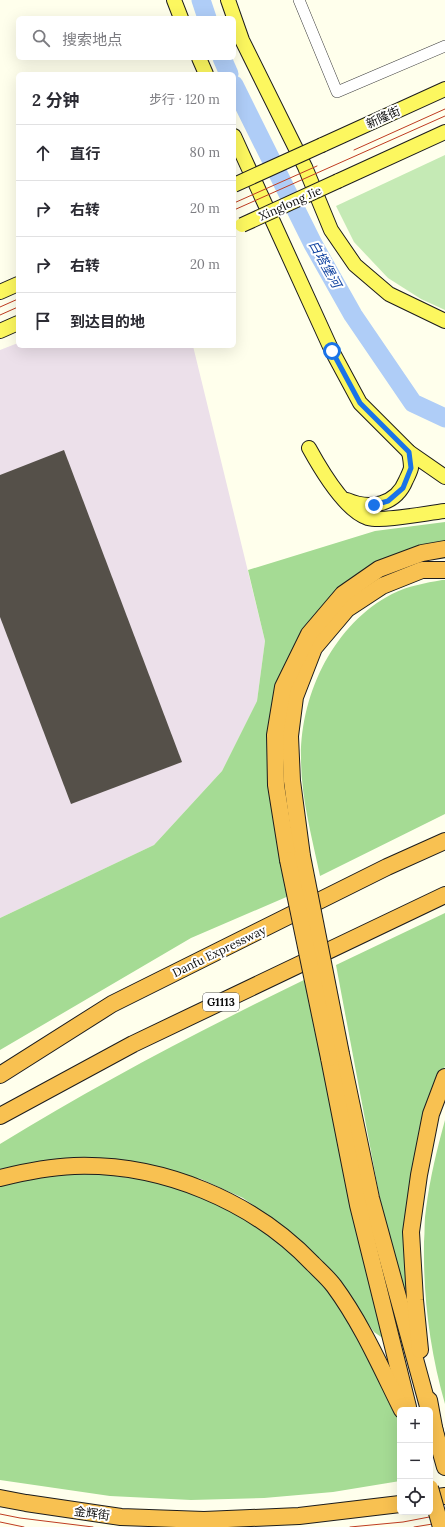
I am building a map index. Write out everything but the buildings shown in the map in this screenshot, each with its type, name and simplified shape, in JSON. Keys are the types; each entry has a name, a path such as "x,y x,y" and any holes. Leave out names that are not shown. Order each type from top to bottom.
{"highway":[{"path":"408,1407 358,1205 335,1056 295,858 276,785 275,735 283,687 308,634 343,594 379,569 422,553 445,549"},
{"path":"295,858 290,736 295,697 314,648 347,609 382,586 422,570 445,570"},
{"path":"387,867 445,830"},
{"name":"Danfu Expressway","path":"0,1075 112,1004 387,867 445,841"},
{"name":"G1113","path":"0,1116 133,1044 445,895"},
{"path":"335,1056 371,1198 428,1407"},
{"path":"436,1438 422,1360 415,1300 412,1232 419,1175 431,1114 445,1077"},
{"path":"0,1178 26,1172 75,1166 128,1170 178,1181 215,1194 241,1208 265,1222 284,1237 305,1255 333,1285 360,1325 401,1407"},
{"path":"433,1426 445,1467"},
{"path":"433,1498 445,1496"},
{"name":"金辉街","path":"0,1498 121,1517 204,1520 299,1516 397,1504"},
{"path":"433,1499 441,1527"}],"main road":[{"path":"174,0 180,16"},
{"path":"228,0 234,16"},
{"path":"236,23 242,40 305,167 331,230 355,265 389,294 445,321"},
{"path":"200,60 205,72"},
{"name":"新隆街","path":"236,184 445,89"},
{"name":"Xinglong Jie","path":"238,227 445,132"},
{"path":"236,140 332,351 360,403 409,452 445,477"},
{"path":"0,292 16,285"},
{"path":"0,331 16,324"},
{"path":"308,448 322,472 343,498 355,511 368,518 381,519 445,511"},
{"path":"343,498 358,504 374,505 388,501 403,488 411,468 409,452"}],"lane":[{"path":"299,0 337,92 445,46"}],"shaded area":[{"path":"16,344 16,348 193,348 265,641 257,701 222,771 154,845 0,918 0,350"}],"green space":[{"path":"445,155 445,310 421,299 388,278 354,242 336,206"},
{"path":"445,522 445,544 369,572 271,731 291,895 191,938 0,1050 0,918 154,845 222,771 257,701 265,641 248,570 375,531"},
{"path":"445,580 445,814 320,876 310,832 301,774 302,734 314,686 324,663 337,642 353,623 371,607 392,594 404,589"},
{"path":"445,913 445,1066 442,1074 406,1247 406,1293 402,1294 379,1194 336,965"},
{"path":"308,978 384,1339 374,1332 336,1279 310,1249 276,1221 243,1198 201,1179 152,1169 29,1164 0,1169 0,1144 37,1121 152,1057"},
{"path":"445,1120 445,1404 435,1364 428,1324 424,1242 425,1213"},
{"path":"100,1174 139,1179 171,1186 232,1210 259,1227 307,1266 333,1295 351,1322 394,1407 397,1418 397,1481 333,1492 264,1498 191,1500 110,1496 0,1480 0,1184 36,1176"}],"waterway":[{"name":"白塔堡河","path":"201,0 206,16"},
{"name":"白塔堡河","path":"223,60 228,72"},
{"name":"白塔堡河","path":"236,89 313,244 353,315 413,403 445,418"}],"tram line":[{"path":"354,150 445,109"},
{"path":"236,209 445,116"},
{"path":"236,202 317,166"},
{"path":"0,307 16,300"},
{"path":"0,315 16,308"},
{"path":"0,1514 93,1527"},
{"path":"350,1527 403,1522 445,1514"},
{"path":"0,1522 24,1527"},
{"path":"414,1527 445,1522"}],"route":[{"path":"332,351 360,403 409,452 411,468 403,488 388,501 374,505"}]}
